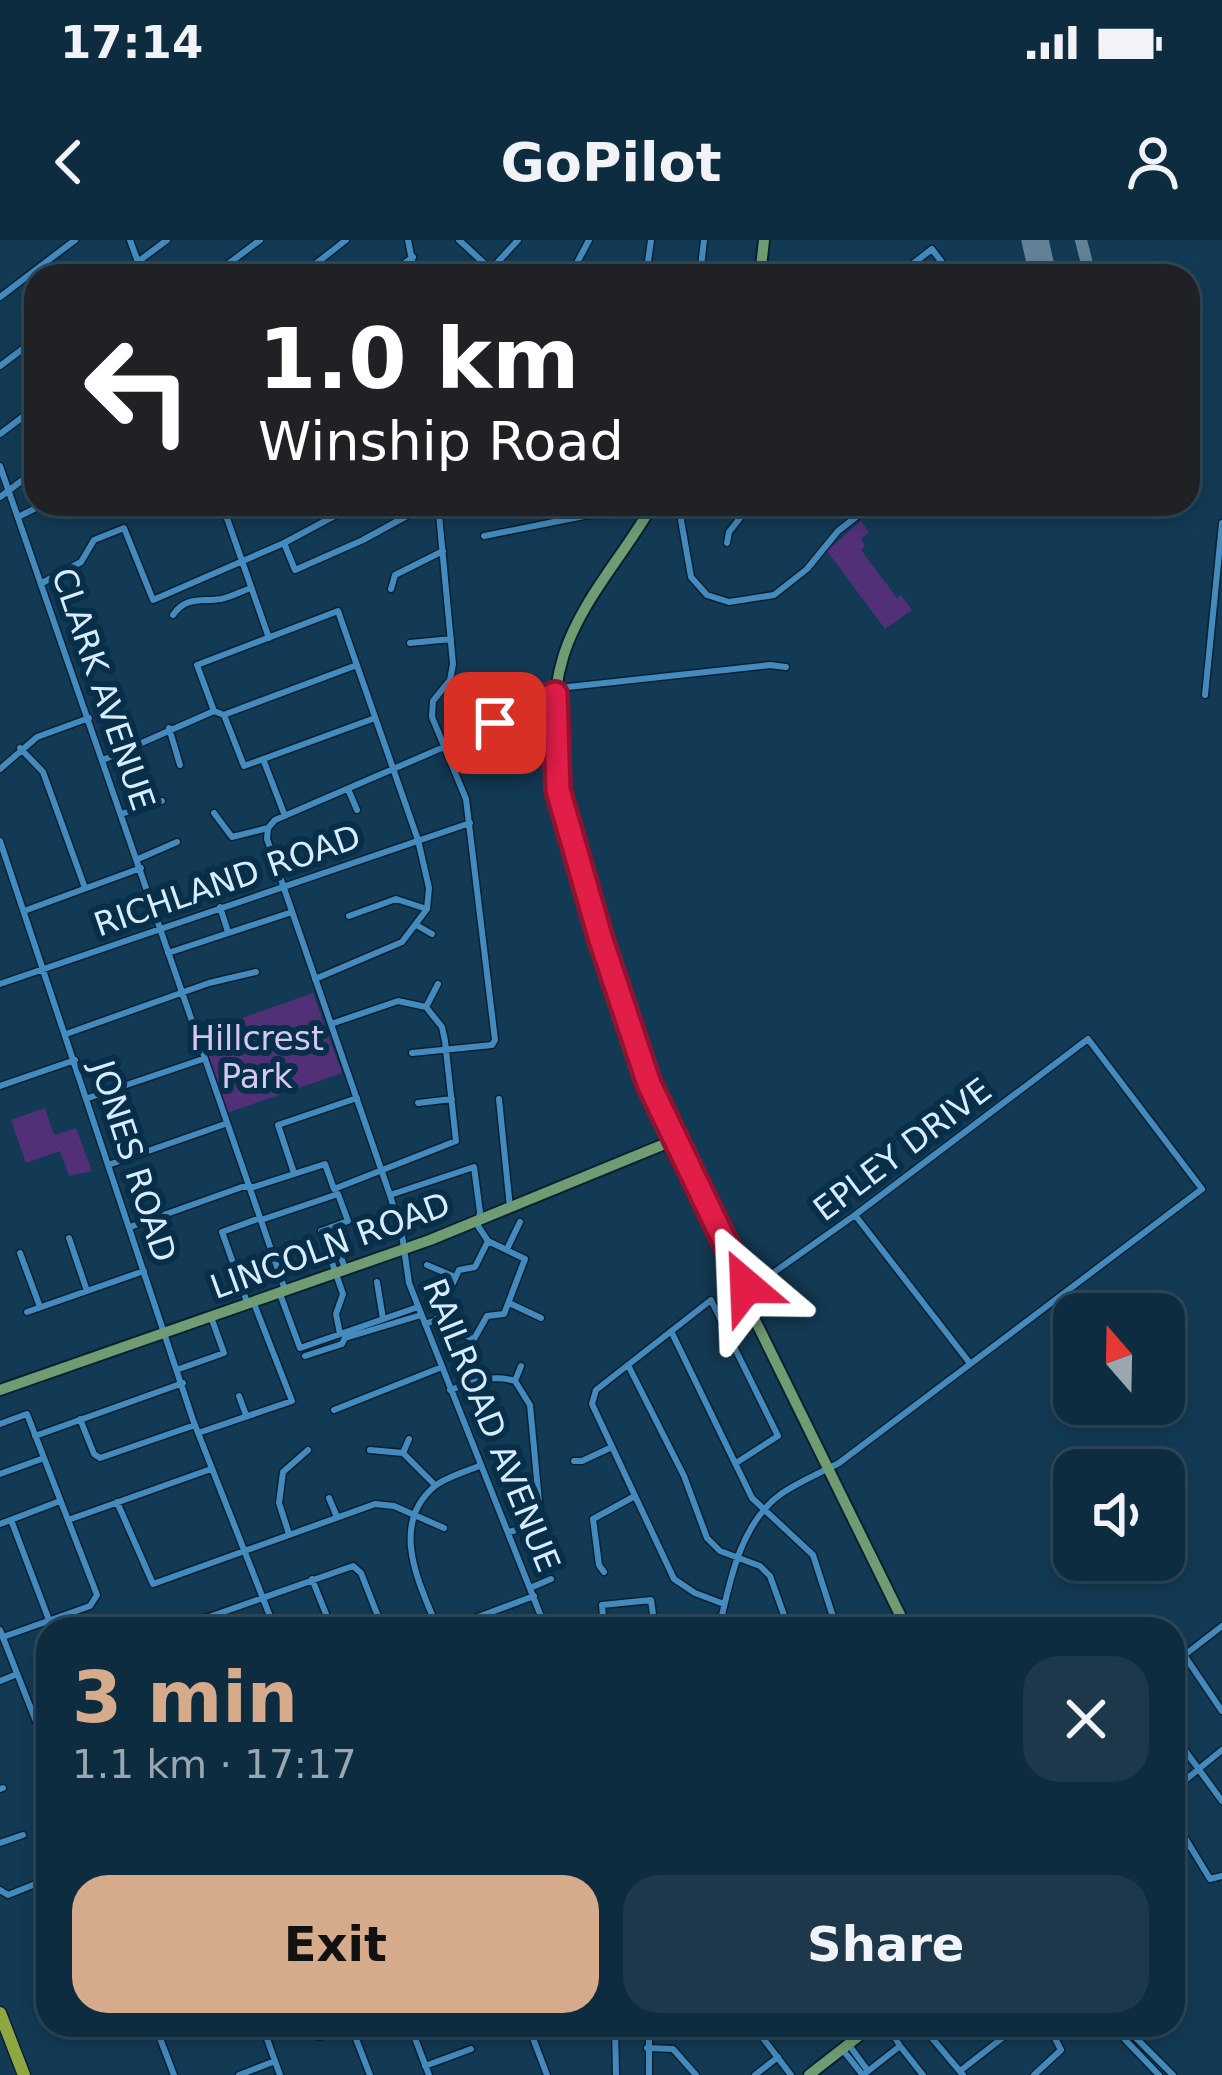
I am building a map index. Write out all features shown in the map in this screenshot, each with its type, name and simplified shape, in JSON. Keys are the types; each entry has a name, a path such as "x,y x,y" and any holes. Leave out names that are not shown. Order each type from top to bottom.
{"highway":[{"path":"0,2013 23,2075"}],"main road":[{"path":"646,516 578,623 563,658 555,694 559,796 649,1093 905,1617"},
{"name":"LINCOLN ROAD","path":"0,1390 403,1250 672,1141"},
{"path":"809,2075 858,2037"}],"street":[{"path":"43,264 75,240"},
{"path":"130,240 138,262"},
{"path":"135,264 167,240"},
{"path":"228,264 260,240"},
{"path":"315,264 346,240"},
{"path":"408,240 414,264"},
{"path":"459,240 482,264"},
{"path":"499,264 518,240"},
{"path":"913,264 932,249 943,264"},
{"path":"404,264 413,257"},
{"path":"0,297 24,279"},
{"name":"CLARK AVENUE","path":"0,466 261,1219 300,1348 340,1334"},
{"path":"0,497 24,479"},
{"path":"18,517 24,514"},
{"path":"226,516 269,638"},
{"path":"42,583 81,562 94,540 124,528 153,600 338,516"},
{"path":"284,544 295,570 407,516"},
{"path":"412,1053 492,1046 495,1040 466,799 432,710 453,672 440,516"},
{"path":"484,536 585,516"},
{"path":"681,516 688,571 700,590 729,602 774,595 857,516"},
{"path":"727,543 742,516"},
{"path":"1204,694 1222,523"},
{"path":"391,589 395,575 443,551"},
{"path":"173,615 177,607 198,598 221,599 251,588"},
{"path":"214,711 197,665 338,611 428,871 427,909 418,926 389,950 316,979"},
{"path":"410,644 452,639"},
{"path":"103,760 214,711 224,715 357,665"},
{"path":"214,813 232,837 268,827 568,687 786,667"},
{"path":"224,715 244,766 376,718"},
{"path":"0,769 38,737 88,718"},
{"path":"169,728 181,765"},
{"path":"20,748 43,772 85,888"},
{"path":"263,760 285,816"},
{"path":"348,789 357,810"},
{"path":"122,814 162,801"},
{"name":"RICHLAND ROAD","path":"0,984 470,823"},
{"name":"RAILROAD AVENUE","path":"268,827 267,839 390,1195 406,1274 541,1617"},
{"name":"JONES ROAD","path":"0,842 197,1429 270,1617"},
{"path":"24,910 85,888 177,842"},
{"path":"349,916 396,899 427,909"},
{"path":"220,907 229,933"},
{"path":"168,953 292,912"},
{"path":"418,926 432,934"},
{"path":"66,1034 256,972"},
{"path":"426,1007 438,984"},
{"path":"130,1227 325,1164 334,1189 456,1141 442,1028 426,1007 398,1001 331,1024"},
{"name":"EPLEY DRIVE","path":"742,1288 773,1273 855,1215 1088,1039 1202,1189 968,1362"},
{"path":"88,1098 203,1059"},
{"path":"0,1086 75,1060"},
{"path":"294,1173 278,1125 358,1098"},
{"path":"418,1103 452,1099"},
{"path":"499,1099 510,1208"},
{"path":"111,1164 225,1124"},
{"path":"390,1195 474,1167 487,1239 475,1267 461,1268 455,1277 437,1323"},
{"path":"80,1419 100,1458 292,1400 222,1232 338,1194 348,1221 331,1227 343,1294 336,1314 340,1334 383,1319 423,1319 472,1340 487,1316 502,1316 526,1261 487,1239"},
{"path":"721,1617 738,1560 763,1509 782,1492 831,1467 968,1362 855,1215"},
{"path":"507,1249 520,1222"},
{"path":"68,1238 88,1292"},
{"path":"20,1253 40,1308"},
{"path":"428,1265 455,1277"},
{"path":"27,1312 145,1271"},
{"path":"377,1282 383,1319"},
{"path":"724,1604 674,1579 592,1404 596,1390 711,1300 778,1436 736,1463"},
{"path":"509,1303 541,1318"},
{"path":"179,1369 224,1353 211,1316"},
{"path":"304,1356 342,1344 345,1338 423,1319"},
{"path":"671,1331 752,1498 813,1555 833,1617"},
{"path":"628,1365 684,1476 707,1538 721,1551 760,1566 770,1576 785,1617"},
{"path":"515,1381 521,1366"},
{"path":"334,1410 442,1367"},
{"path":"450,1390 501,1377 515,1381 530,1406 541,1523 509,1532"},
{"path":"35,1436 183,1383"},
{"path":"238,1396 247,1417"},
{"path":"0,1424 27,1414 96,1601 58,1617"},
{"path":"403,1453 409,1439"},
{"path":"574,1461 612,1447"},
{"path":"289,1534 279,1503 283,1472 308,1450"},
{"path":"370,1450 403,1453 435,1485"},
{"path":"0,1474 44,1458"},
{"path":"270,1466 283,1472"},
{"path":"437,1617 410,1554 415,1516 435,1485 479,1466"},
{"path":"68,1520 212,1469"},
{"path":"604,1572 593,1519 635,1496"},
{"path":"329,1498 337,1517"},
{"path":"0,1524 61,1501"},
{"path":"117,1502 150,1583 382,1504 444,1528"},
{"path":"11,1520 47,1617"},
{"path":"209,1617 356,1567 378,1617"},
{"path":"312,1579 327,1617"},
{"path":"478,1617 550,1579"},
{"path":"603,1617 602,1605 651,1600 653,1617"},
{"path":"36,1625 1,1634 36,1716"},
{"path":"1185,1654 1222,1626"},
{"path":"1185,1656 1222,1711"},
{"path":"0,1681 17,1674"},
{"path":"1185,1750 1222,1801"},
{"path":"1185,1779 1222,1750"},
{"path":"0,1843 23,1834"},
{"path":"1185,1838 1210,1879 1222,1876"},
{"path":"0,1890 8,1895 36,1884"},
{"path":"159,2037 174,2075"},
{"path":"266,2037 280,2075"},
{"path":"357,2037 370,2075"},
{"path":"414,2037 427,2071 471,2049"},
{"path":"533,2037 547,2075"},
{"path":"615,2037 616,2075"},
{"path":"647,2037 650,2075"},
{"path":"762,2037 791,2075"},
{"path":"894,2037 923,2075"},
{"path":"931,2037 961,2073 1004,2037"},
{"path":"1034,2075 1061,2050 1054,2037"},
{"path":"1123,2037 1159,2075"},
{"path":"1136,2037 1173,2075"},
{"path":"845,2047 865,2074 900,2046"},
{"path":"646,2048 673,2049 696,2075"},
{"path":"755,2075 778,2057"},
{"path":"239,2075 275,2062"}],"green space":[{"path":"861,521 869,532 861,539 865,546 861,550 897,598 901,595 912,610 885,629 827,551"},
{"name":"Hillcrest Park","path":"313,993 342,1073 227,1113 199,1033"},
{"path":"45,1108 54,1135 76,1128 92,1171 69,1176 60,1151 26,1163 11,1120"}],"taxiway":[{"path":"1081,240 1087,264"}],"runway":[{"path":"1035,240 1040,264"}],"route":[{"path":"495,723 555,694 558,790 601,940 649,1084 746,1286"}]}
